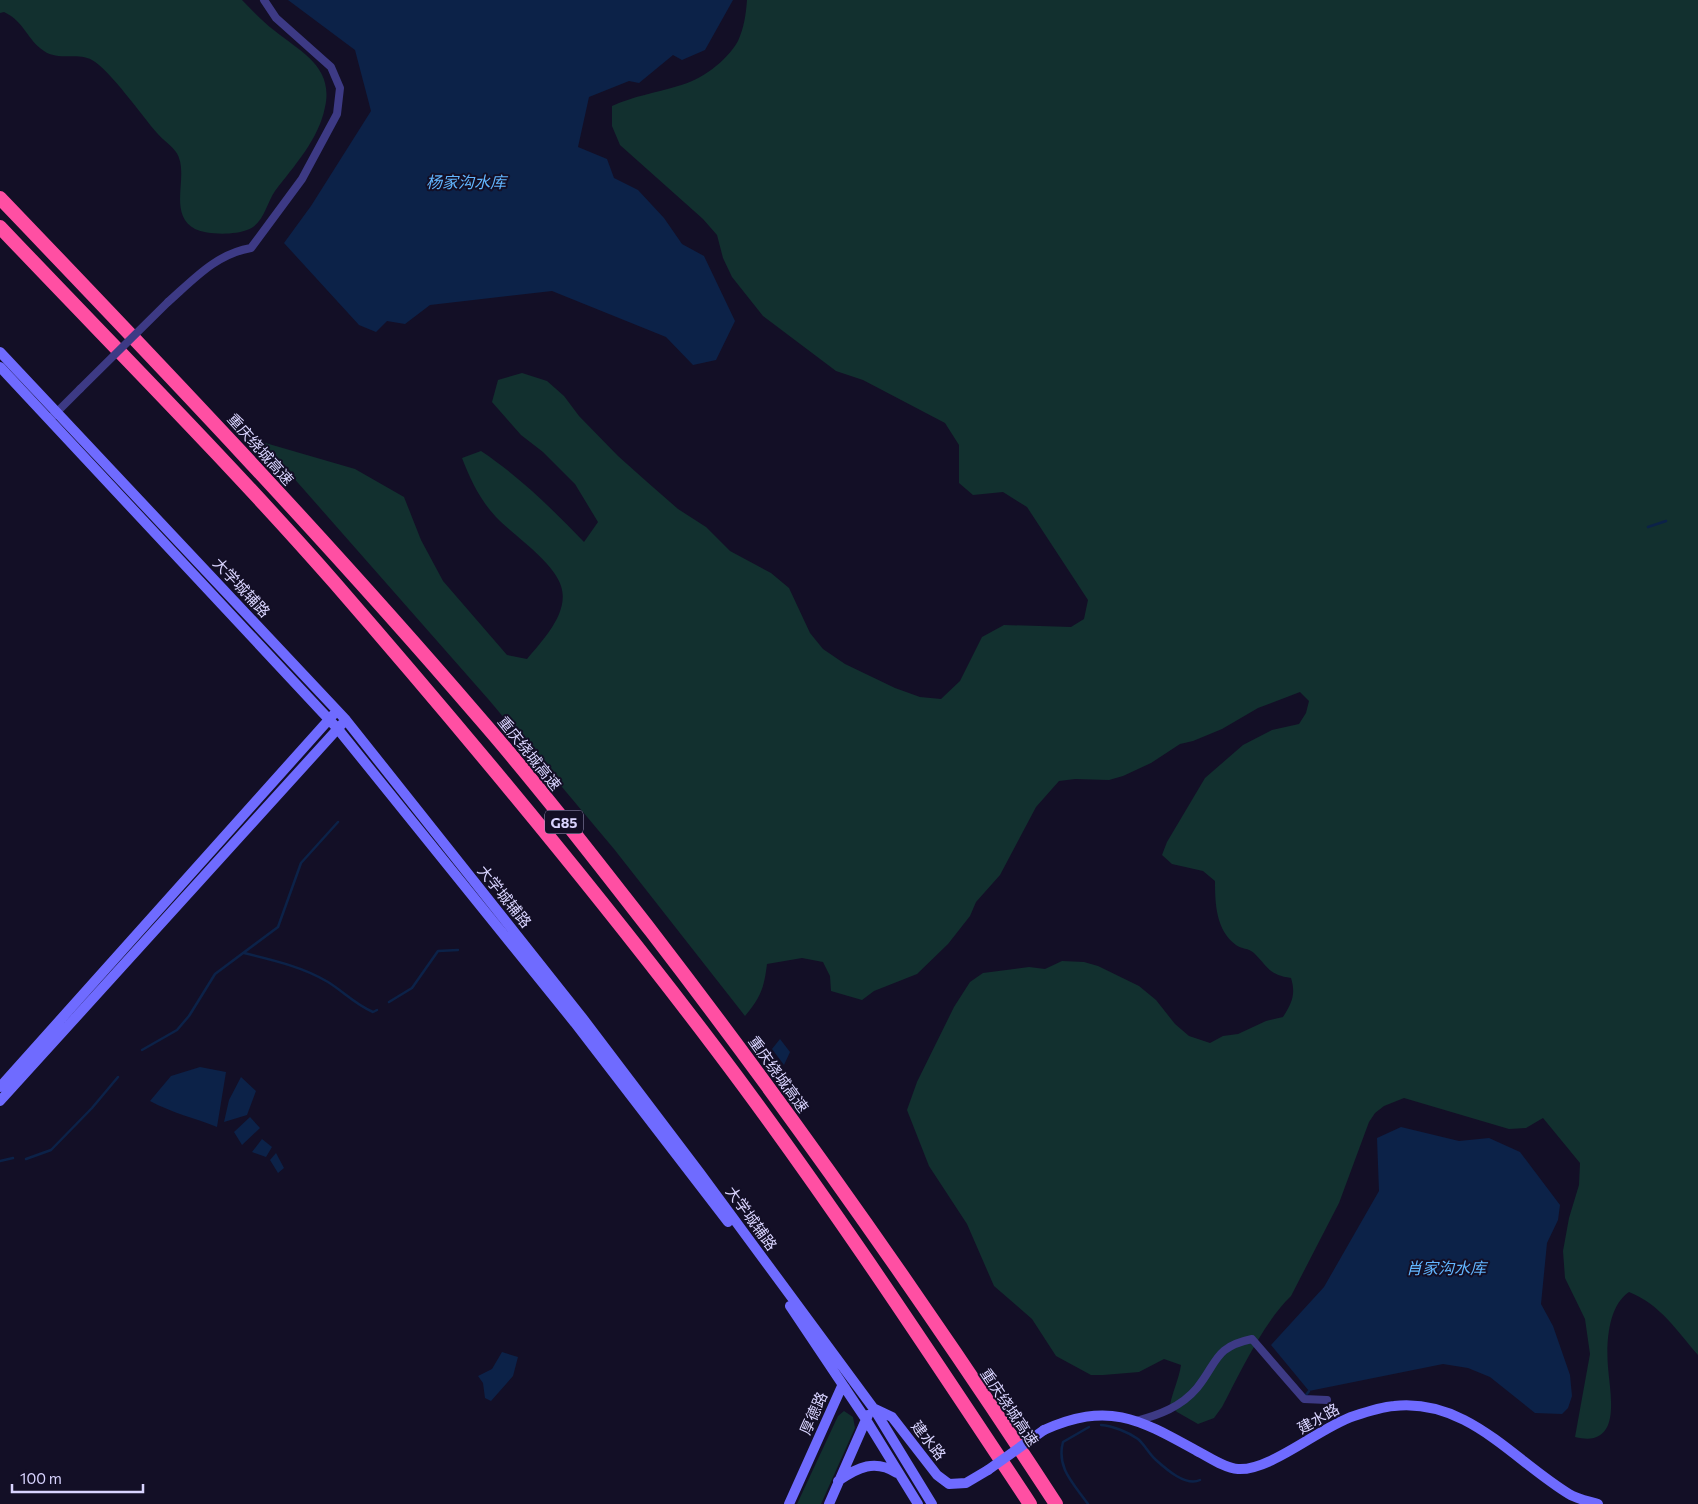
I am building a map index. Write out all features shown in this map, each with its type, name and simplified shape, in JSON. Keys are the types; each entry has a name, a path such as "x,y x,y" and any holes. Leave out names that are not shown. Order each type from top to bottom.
{"highway":[{"name":"重庆绕城高速","path":"0,198 208,415 346,567 479,716 564,821 732,1036 869,1226 1056,1504"},
{"name":"G85","path":"0,228 192,428 332,581 591,889 716,1049 864,1254 1030,1504"}],"street":[{"path":"53,416 168,302 215,261 236,251 251,248 302,179 337,114 340,88 331,67 276,18 264,0"},
{"name":"大学城辅路","path":"0,352 53,416 338,728 581,1030 782,1293 865,1418 918,1504"},
{"name":"大学城辅路","path":"0,367 53,416 346,720 581,1016 874,1408 932,1504"},
{"path":"0,1087 337,710"},
{"path":"0,1101 346,720"},
{"path":"1136,1421 1159,1415 1179,1404 1197,1388 1222,1351 1238,1342 1252,1339 1304,1399 1327,1400"},
{"name":"厚德路","path":"789,1504 842,1386 874,1408"},
{"name":"建水路","path":"874,1408 892,1417 937,1476 949,1484 966,1482 988,1470 1044,1430 1069,1419 1114,1415 1136,1421 1156,1428 1222,1464 1236,1469 1248,1469 1294,1449 1328,1427 1353,1416 1394,1406 1422,1407 1456,1416 1487,1433 1570,1494 1598,1504"},
{"path":"828,1504 865,1418 874,1408"},
{"path":"837,1481 852,1471 873,1464 888,1467 900,1474"}],"green space":[{"path":"0,0 242,0 266,24 305,54 320,71 325,81 327,93 322,119 312,141 275,191 261,218 253,227 236,233 221,234 200,231 186,222 182,213 180,203 181,171 180,161 176,152 157,133 117,83 92,60 81,57 55,56 38,47 17,21 4,12 0,13"},
{"path":"747,0 1698,0 1698,1355 1659,1311 1640,1297 1629,1292 1617,1306 1608,1336 1607,1357 1611,1404 1607,1427 1601,1435 1590,1439 1575,1437 1590,1354 1585,1319 1565,1278 1563,1251 1569,1218 1579,1185 1580,1163 1543,1118 1526,1128 1509,1129 1404,1098 1384,1106 1375,1113 1369,1122 1339,1203 1291,1296 1262,1334 1222,1407 1214,1418 1198,1424 1177,1412 1170,1405 1181,1365 1164,1359 1139,1372 1091,1375 1056,1356 1032,1319 994,1286 967,1224 929,1166 907,1110 917,1082 954,1007 970,982 983,973 1029,967 1045,969 1062,961 1084,962 1098,966 1139,986 1156,1000 1175,1024 1189,1036 1210,1043 1223,1036 1238,1034 1266,1021 1283,1017 1292,998 1291,978 1273,972 1252,951 1238,946 1229,939 1218,916 1215,899 1215,881 1203,871 1172,864 1162,855 1167,842 1205,778 1243,745 1272,730 1299,724 1306,713 1309,701 1300,692 1258,708 1222,729 1193,741 1180,744 1151,763 1123,776 1109,780 1075,779 1059,781 1036,807 1000,875 976,902 970,916 948,944 917,974 874,991 862,1000 831,991 830,976 823,962 802,958 767,964 761,992 745,1016 614,849 489,700 262,442 355,469 404,497 421,540 443,581 507,655 527,659 547,635 562,606 561,586 557,577 542,558 503,524 485,504 468,474 462,458 481,451 522,483 584,542 598,522 575,484 543,452 521,435 492,402 498,380 522,373 547,381 564,396 579,416 618,456 678,509 706,527 730,551 771,573 789,588 810,633 823,649 845,664 895,688 920,697 941,699 960,681 982,637 1004,625 1071,627 1084,619 1088,600 1027,507 1003,492 973,495 959,483 959,445 945,423 863,380 836,371 763,316 732,277 723,258 717,235 703,219 620,145 612,126 612,106 636,97 687,83 704,75 720,63 738,41 742,31"},
{"path":"844,1411 853,1417 855,1428 821,1504 797,1504 838,1416"}],"water":[{"name":"杨家沟水库","path":"288,0 733,0 705,50 682,60 673,55 639,83 629,81 589,97 578,147 607,159 614,178 638,190 664,218 682,244 704,256 735,321 716,360 693,365 666,337 552,291 430,305 405,324 387,321 376,332 359,325 284,243 311,206 371,111 355,50"},
{"path":"780,1039 790,1052 784,1065 772,1049"},
{"path":"200,1067 226,1072 217,1127 150,1101 171,1076"},
{"path":"241,1077 256,1091 247,1115 224,1122 229,1100"},
{"path":"250,1117 260,1128 242,1145 234,1132"},
{"name":"肖家沟水库","path":"1401,1127 1459,1141 1489,1138 1520,1152 1560,1205 1558,1220 1547,1243 1541,1304 1553,1326 1570,1375 1572,1396 1568,1408 1562,1414 1535,1413 1490,1377 1468,1368 1443,1364 1309,1391 1271,1345 1324,1287 1379,1191 1377,1138"},
{"path":"262,1139 272,1147 266,1157 252,1152"},
{"path":"276,1153 284,1168 278,1173 270,1160"},
{"path":"502,1352 518,1357 513,1376 491,1401 485,1398 483,1383 478,1376 492,1369"}],"waterway":[{"path":"1648,527 1666,521"},
{"path":"142,1050 177,1030 189,1016 215,974 278,927 301,863 338,822"},
{"path":"389,1002 412,988 438,951 458,950"},
{"path":"244,953 277,961 308,972 328,982 367,1009 373,1012 377,1010"},
{"path":"26,1159 51,1150 92,1108 118,1077"},
{"path":"0,1161 13,1158"},
{"path":"1306,1395 1309,1391"},
{"path":"1101,1425 1120,1430 1138,1439 1154,1458 1176,1476 1194,1482 1200,1480"},
{"path":"1088,1504 1064,1468 1061,1451 1063,1442 1089,1427"}]}
